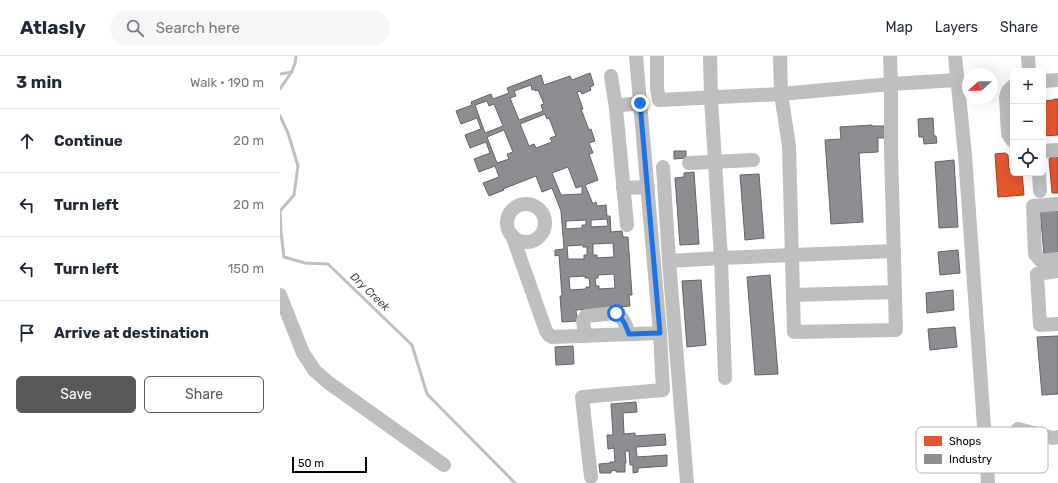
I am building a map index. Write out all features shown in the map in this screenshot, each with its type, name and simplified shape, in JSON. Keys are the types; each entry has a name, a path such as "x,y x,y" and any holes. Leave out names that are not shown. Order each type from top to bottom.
{"lane":[{"path":"591,477 582,396 663,390 660,333 636,56"},
{"path":"657,56 657,88 659,100 781,94 891,84 957,80"},
{"path":"710,56 711,98 721,258 725,378"},
{"path":"780,56 781,94 790,146 794,332 896,330 890,56"},
{"path":"955,56 965,163 984,427"},
{"path":"1028,56 1029,68"},
{"path":"611,76 616,108 626,225"},
{"path":"1046,80 1058,80"},
{"path":"1010,89 1006,97 1008,134 1012,140"},
{"path":"616,108 622,105 640,103"},
{"path":"1046,151 1058,150"},
{"path":"689,163 753,160"},
{"path":"663,167 687,483"},
{"path":"1039,176 1040,191"},
{"path":"623,188 648,187"},
{"path":"1058,204 1033,206 1035,254 1041,261 1058,259"},
{"path":"512,236 546,331 552,337 660,333"},
{"path":"669,261 894,251"},
{"path":"1058,271 1037,274 1040,325 1058,324"},
{"path":"793,295 895,292"},
{"path":"280,295 303,353 315,371 336,388 444,465"},
{"path":"585,336 583,320 586,316 616,313 624,322 629,334"},
{"path":"1048,437 1058,437"},
{"path":"987,473 988,483"}],"building: Shops":[{"path":"1058,99 1058,135 1046,136 1046,101"},
{"path":"1005,153 1008,155 1010,176 1022,176 1024,195 998,197 995,154"},
{"path":"1058,156 1058,193 1052,193 1049,159 1051,157"}],"building: Industry":[{"path":"590,73 594,85 590,87 591,90 582,94 580,91 577,92 583,109 581,109 595,141 589,143 593,153 589,154 598,180 585,185 593,204 596,202 597,206 606,205 607,216 610,216 611,232 622,231 623,237 628,237 632,295 629,295 630,306 576,310 577,321 562,322 559,255 555,256 555,250 564,249 561,211 552,188 542,192 536,176 489,196 483,183 499,177 495,166 479,172 474,159 490,153 486,142 470,148 465,135 481,129 477,118 461,124 456,111 472,105 471,102 491,94 493,99 509,93 507,88 541,75 544,85 570,76 572,80","holes":["531,85 532,90 538,90 544,104 541,105 543,111 519,120 510,98 516,96 514,91","487,101 489,106 494,104 503,126 485,133 475,105","545,114 547,119 549,118 556,136 550,138 552,142 536,148 534,144 529,146 520,124","504,130 513,152 507,154 509,159 497,163 487,137","568,167 576,188 582,186 582,194 561,195 552,173","607,219 608,226 591,227 591,220","586,220 586,225 582,225 582,228 566,229 566,221","613,243 614,257 597,258 597,255 593,255 593,244","583,245 583,247 587,247 587,255 584,255 584,259 568,259 567,246","614,274 615,288 599,289 599,286 596,286 595,278 598,278 598,275","585,276 585,278 589,278 590,287 586,287 586,289 570,290 569,277"]},
{"path":"933,118 934,136 936,136 937,143 924,144 923,137 919,137 918,119"},
{"path":"872,125 884,126 885,138 878,137 878,152 859,153 863,222 831,224 825,140 841,139 840,127"},
{"path":"674,151 686,151 686,158 674,159"},
{"path":"954,160 958,227 939,228 935,162"},
{"path":"694,172 699,244 680,245 675,178 684,177 684,173"},
{"path":"759,174 764,238 745,240 740,175"},
{"path":"1058,207 1058,254 1044,255 1040,209"},
{"path":"958,250 960,273 940,275 938,252"},
{"path":"770,275 778,374 755,375 747,277"},
{"path":"701,280 706,345 687,347 682,281"},
{"path":"953,290 954,310 927,313 926,293"},
{"path":"955,327 957,347 930,350 928,329"},
{"path":"1058,336 1058,394 1042,395 1037,337"},
{"path":"573,346 574,364 556,365 555,347"},
{"path":"636,402 637,412 623,413 624,434 635,433 635,436 665,434 666,445 636,447 637,457 667,455 667,466 638,468 638,472 633,473 633,465 630,465 629,451 625,451 625,472 616,472 616,470 611,471 611,473 600,473 599,464 615,462 614,448 608,449 607,435 613,435 611,404"}],"waterway":[{"name":"Dry Creek","path":"280,89 293,69 296,56"},
{"path":"280,74 292,72"},
{"name":"Dry Creek","path":"280,116 288,133 298,166 294,195 280,211 284,257 305,263 328,264 412,345 427,394 515,483"}],"route":[{"path":"616,313 624,322 629,334 660,333 640,103"}]}
